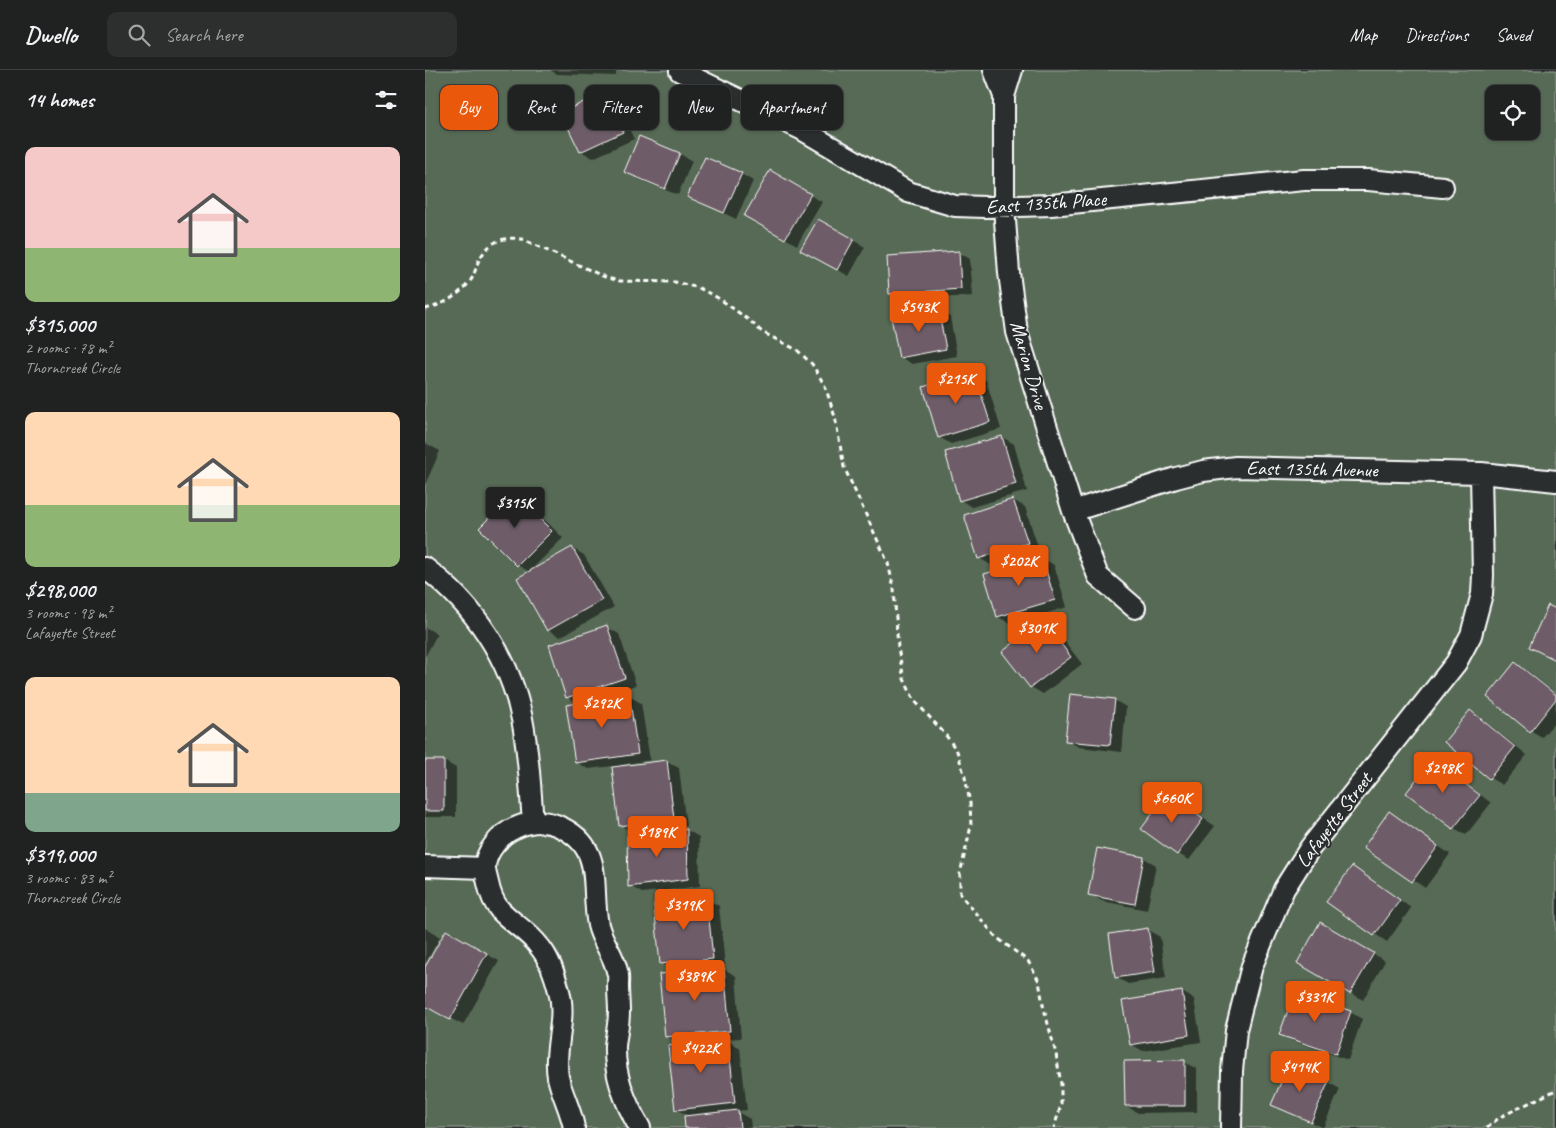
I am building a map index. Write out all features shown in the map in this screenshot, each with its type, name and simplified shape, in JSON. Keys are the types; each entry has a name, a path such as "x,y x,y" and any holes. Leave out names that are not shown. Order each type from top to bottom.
{"street":[{"name":"Marion Drive","path":"993,70 1004,96"},
{"name":"Marion Drive","path":"1012,70 1004,96 1004,207 1009,273 1017,332 1073,510 1098,576 1135,608"},
{"name":"East 135th Place","path":"680,71 801,129 908,192 955,206 1004,207 1051,205 1304,180 1369,180 1443,187"},
{"name":"East 135th Avenue","path":"1073,510 1175,478 1203,471 1236,467 1481,473 1556,481"},
{"name":"Lafayette Street","path":"1231,1128 1232,1071 1236,1030 1252,966 1284,889 1310,848 1456,663 1471,636 1482,594 1481,473"},
{"path":"425,568 441,580 481,624 511,678 523,721 533,822"},
{"path":"574,1128 558,1078 557,1054 561,1015 560,993 550,963 539,945 501,911 495,903 490,892 485,868 491,848 504,835 522,824 533,822 546,822 557,825 576,837 585,846 593,865 598,924 617,971 619,1013 615,1060 628,1109 640,1128"},
{"path":"425,866 485,868"}],"path":[{"path":"425,309 447,302 460,292 471,280 479,261 489,245 509,237 522,239 607,278 619,281 675,282 699,288 721,299 762,332 797,350 812,364 825,386 835,417 844,467 888,563 893,589 898,648 904,679 914,700 945,734 957,751 965,777 970,803 971,826 960,874 960,894 996,937 1028,961 1039,981 1061,1084 1061,1105 1054,1128"},
{"path":"1487,1128 1500,1117 1556,1090"}],"green space":[{"path":"425,70 1556,70 1556,1128 425,1128"}],"building":[{"path":"584,102 584,130 622,130 623,132 580,152 569,130 574,130 574,107"},
{"path":"639,136 680,153 665,189 624,172"},
{"path":"705,157 742,173 724,213 687,197"},
{"path":"770,170 811,194 785,239 744,216"},
{"path":"818,219 854,239 837,270 800,250"},
{"path":"959,251 961,289 889,294 887,256"},
{"path":"938,308 946,349 899,358 891,317"},
{"path":"974,371 990,422 938,438 923,387"},
{"path":"1002,436 1016,484 959,501 945,452"},
{"path":"514,493 552,531 517,566 479,528"},
{"path":"1013,499 1028,543 978,559 964,515"},
{"path":"572,547 602,600 547,631 517,578"},
{"path":"1042,557 1055,600 997,617 984,574"},
{"path":"1548,605 1556,609 1556,660 1529,647"},
{"path":"1043,620 1071,657 1030,688 1002,652"},
{"path":"607,625 625,678 566,698 549,645"},
{"path":"1515,662 1556,695 1556,699 1530,732 1487,697"},
{"path":"1070,694 1115,699 1110,745 1065,741"},
{"path":"629,695 638,754 575,763 566,705"},
{"path":"1470,710 1515,747 1489,779 1444,742"},
{"path":"1432,759 1480,795 1453,829 1406,793"},
{"path":"425,760 444,760 444,811 425,811"},
{"path":"667,760 674,819 619,826 612,767"},
{"path":"1168,793 1203,819 1177,855 1141,829"},
{"path":"1389,811 1438,846 1412,882 1363,848"},
{"path":"687,829 688,879 628,887 627,836"},
{"path":"1097,848 1144,857 1135,904 1088,895"},
{"path":"1352,866 1400,900 1374,936 1326,902"},
{"path":"707,898 713,959 660,964 654,904"},
{"path":"1320,922 1374,953 1350,994 1297,963"},
{"path":"1148,928 1155,972 1115,978 1109,934"},
{"path":"446,930 487,953 450,1020 425,1006 425,967"},
{"path":"724,968 730,1031 665,1037 659,974"},
{"path":"1182,991 1189,1035 1130,1045 1122,1001"},
{"path":"1295,991 1351,1011 1336,1054 1279,1035"},
{"path":"728,1039 735,1103 675,1110 668,1046"},
{"path":"1185,1060 1185,1106 1125,1106 1124,1061"},
{"path":"1289,1064 1329,1081 1311,1122 1271,1105"},
{"path":"738,1110 740,1128 685,1128 684,1116"}]}
